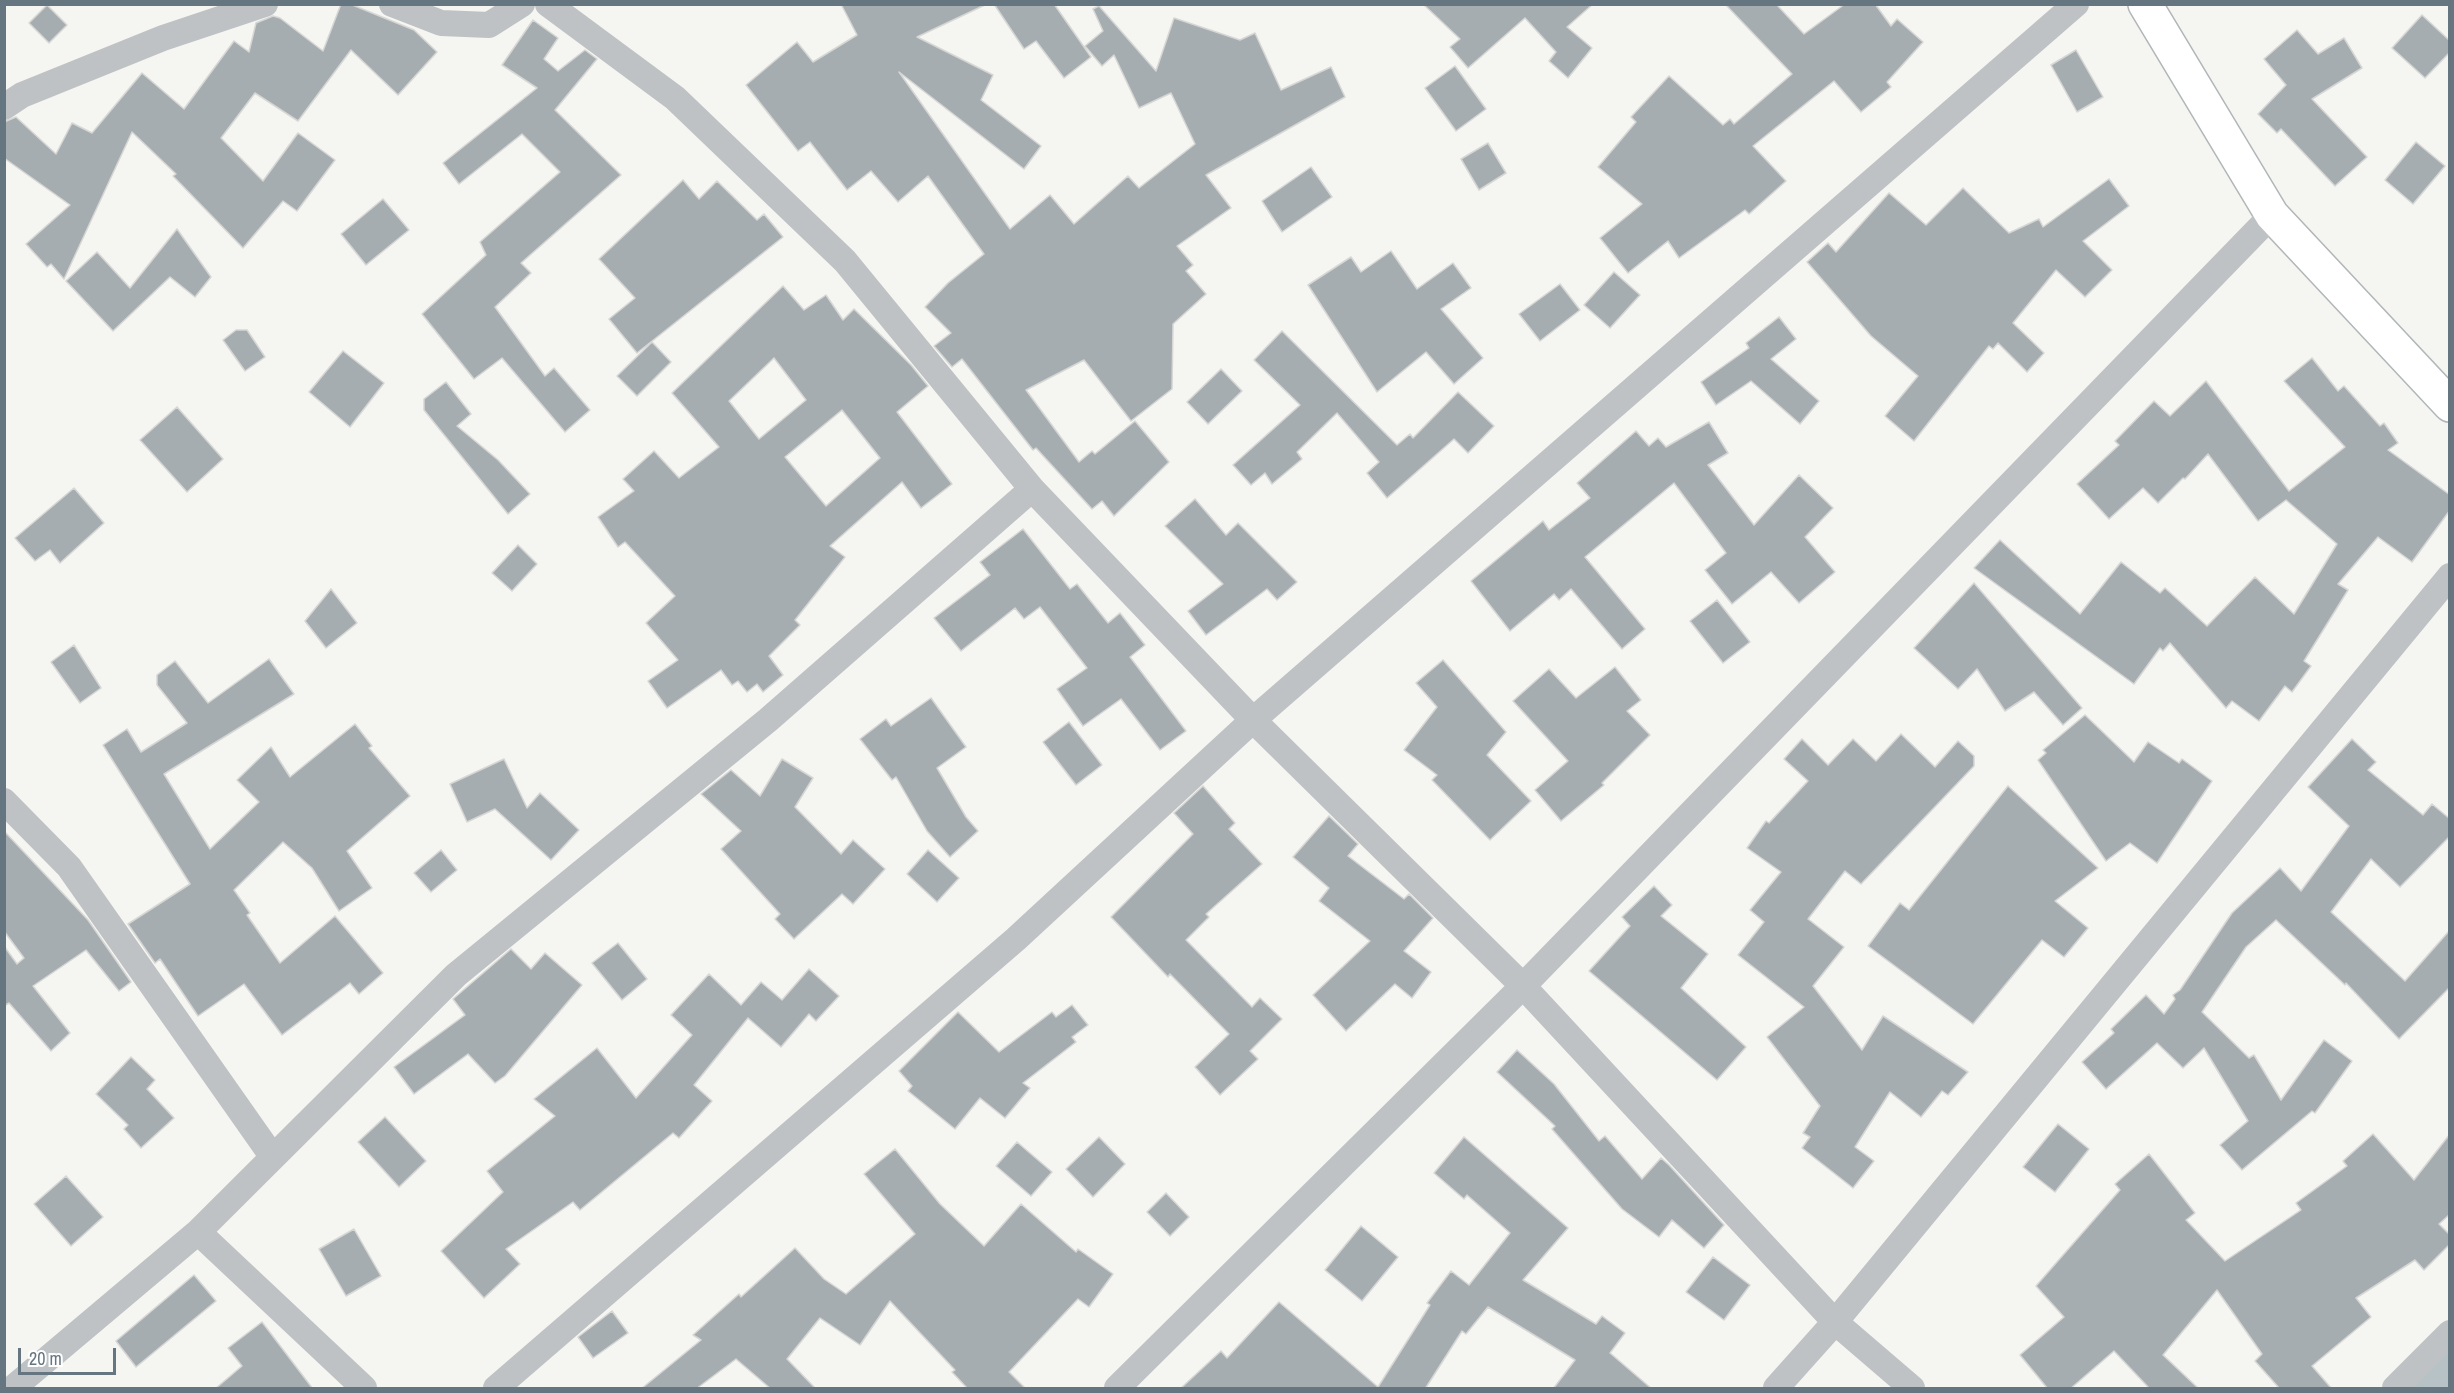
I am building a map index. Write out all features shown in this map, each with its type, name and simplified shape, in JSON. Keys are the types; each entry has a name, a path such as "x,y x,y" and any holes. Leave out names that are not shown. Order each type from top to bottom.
{"main road":[{"path":"2145,4 2272,215 2450,405"}],"street":[{"path":"4,107 22,95 163,38 265,4"},
{"path":"392,4 441,23 489,25 522,4"},
{"path":"548,4 675,98 845,261 1032,489 1253,720 1523,986 1835,1322 1912,1389"},
{"path":"496,1389 1016,939 1253,720 2076,4"},
{"path":"1117,1389 1523,986 2272,215"},
{"path":"13,1389 198,1232 456,975 768,720 1032,489"},
{"path":"1776,1389 1835,1322 2450,576"},
{"path":"4,801 69,867 272,1156"},
{"path":"198,1232 364,1389"},
{"path":"2395,1389 2450,1333"}],"building":[{"path":"341,4 350,4 414,30 437,52 398,95 351,50 298,121 255,93 221,138 263,181 298,133 335,160 297,211 283,201 243,248 173,176 176,174 132,132 64,279 51,264 47,267 26,244 70,205 4,158 4,122 16,117 56,154 72,123 92,133 142,73 184,109 234,41 249,52 256,23 273,16 280,18 323,51"},
{"path":"841,4 987,4 917,37 993,75 981,100 1041,146 1024,169 899,72 1010,229 1050,195 1074,224 1128,176 1139,188 1195,144 1171,93 1139,108 1114,55 1102,66 1085,46 1103,31 1093,9 1099,6 1156,71 1174,18 1240,40 1255,33 1281,90 1331,67 1345,97 1206,175 1231,208 1177,246 1193,265 1186,271 1206,294 1173,324 1172,389 1131,421 1084,360 1026,390 1079,462 1092,451 1095,454 1135,421 1169,462 1114,516 1102,501 1092,509 1036,448 1033,450 962,359 952,367 934,346 951,333 925,307 948,283 984,254 928,176 898,202 871,171 847,190 810,142 798,151 746,85 797,42 813,62 857,35"},
{"path":"994,4 1054,4 1091,57 1064,78 1036,41 1024,49"},
{"path":"1423,4 1593,4 1567,27 1592,48 1568,78 1549,61 1556,52 1525,18 1468,68 1450,47 1460,39"},
{"path":"1725,4 1776,4 1804,34 1845,4 1875,4 1891,26 1897,19 1923,42 1887,82 1891,87 1861,112 1834,81 1753,146 1786,181 1749,214 1745,210 1679,258 1668,241 1628,273 1600,238 1642,204 1598,167 1636,122 1631,117 1669,76 1723,125 1730,119 1734,124 1792,74"},
{"path":"47,5 67,25 49,43 29,23"},
{"path":"2422,15 2450,41 2450,52 2425,78 2392,48"},
{"path":"533,20 558,38 544,59 558,71 585,50 597,59 555,110 621,175 521,263 531,273 495,307 545,376 554,368 590,410 565,432 502,358 474,379 422,314 486,255 480,242 560,172 522,134 459,184 443,163 537,88 502,65"},
{"path":"2297,30 2318,54 2344,38 2362,68 2312,99 2367,157 2335,186 2281,129 2277,133 2258,114 2286,85 2264,59"},
{"path":"2076,50 2103,97 2077,112 2051,65"},
{"path":"1455,66 1486,109 1456,131 1425,88"},
{"path":"2416,142 2445,166 2413,204 2385,180"},
{"path":"1488,143 1506,173 1479,190 1461,159"},
{"path":"1311,167 1332,197 1282,232 1262,201"},
{"path":"2109,179 2129,206 2083,241 2112,270 2085,297 2056,270 2013,323 2044,353 2027,372 1998,343 1993,349 1989,346 1914,441 1885,416 1918,376 1871,336 1807,262 1828,243 1836,252 1889,193 1926,225 1963,188 2009,233 2039,219 2043,227"},
{"path":"683,180 699,199 717,181 757,220 764,214 783,237 637,353 609,319 635,298 599,259"},
{"path":"383,199 409,230 366,265 341,234"},
{"path":"177,229 211,277 195,297 170,277 113,331 66,281 97,252 130,288"},
{"path":"1391,251 1417,289 1453,263 1471,288 1441,309 1483,358 1454,384 1426,352 1377,392 1308,285 1351,257 1361,272"},
{"path":"1614,272 1640,295 1610,328 1584,305"},
{"path":"1560,284 1580,310 1540,341 1519,314"},
{"path":"783,286 804,310 826,295 843,320 854,309 911,365 928,386 897,412 952,484 921,508 902,482 830,546 845,557 795,620 800,625 769,656 783,675 763,692 757,684 747,692 738,681 732,685 721,670 667,708 648,681 678,660 646,623 675,596 625,542 618,547 598,517 634,491 623,479 654,451 679,478 719,447 672,393","holes":["774,358 806,400 759,439 729,401","842,410 880,458 826,506 785,457"]},
{"path":"1779,317 1796,339 1771,359 1819,401 1800,424 1751,381 1716,405 1701,382 1749,348 1746,343"},
{"path":"236,330 247,330 265,357 245,371 223,340"},
{"path":"1282,331 1397,445 1410,434 1413,438 1458,392 1494,426 1468,453 1454,439 1387,498 1367,473 1379,462 1337,413 1297,452 1302,459 1272,484 1265,473 1251,485 1233,465 1300,405 1254,360"},
{"path":"652,342 671,362 637,396 617,376"},
{"path":"343,351 384,383 350,427 309,392"},
{"path":"2312,358 2338,391 2344,386 2380,426 2384,423 2398,443 2388,450 2450,495 2450,510 2412,562 2378,537 2338,584 2348,590 2304,661 2311,666 2292,692 2285,686 2259,721 2232,701 2226,708 2170,643 2163,651 2160,648 2134,684 1974,568 2000,540 2080,614 2121,562 2160,593 2165,588 2207,626 2255,577 2294,614 2337,544 2286,500 2258,521 2208,454 2158,503 2143,488 2109,519 2077,484 2119,445 2115,441 2154,401 2170,416 2206,381 2289,491 2345,447 2284,381"},
{"path":"1221,369 1242,391 1208,424 1187,402"},
{"path":"446,382 471,414 457,426 498,460 530,494 508,514 424,410 424,399"},
{"path":"177,407 223,459 187,492 140,440"},
{"path":"1709,422 1728,453 1708,465 1754,525 1799,475 1833,508 1805,537 1835,572 1799,603 1771,572 1732,604 1705,570 1726,553 1674,483 1585,557 1645,629 1622,649 1571,589 1559,600 1554,594 1510,631 1471,581 1543,521 1549,530 1590,498 1577,483 1636,431 1649,446 1658,438 1666,447"},
{"path":"74,488 104,523 60,563 50,550 35,561 15,538"},
{"path":"1195,499 1226,535 1238,523 1297,582 1277,600 1267,589 1206,635 1188,611 1223,584 1165,526"},
{"path":"1023,529 1070,589 1077,584 1108,623 1120,613 1145,645 1130,657 1186,731 1160,750 1121,699 1083,726 1057,689 1087,668 1040,607 1024,619 1015,608 961,651 934,618 990,575 980,562"},
{"path":"518,545 537,564 512,591 492,573"},
{"path":"1974,583 2082,708 2063,725 2034,692 2005,711 1977,669 1958,689 1914,648"},
{"path":"331,589 357,623 326,648 305,621"},
{"path":"1717,600 1750,642 1723,663 1690,621"},
{"path":"74,645 101,688 80,703 51,662"},
{"path":"269,659 294,694 164,774 210,849 259,802 237,780 271,747 290,777 355,724 372,746 369,748 410,796 347,851 372,888 339,911 312,868 283,842 234,890 250,913 247,915 280,963 335,916 383,973 359,994 350,983 282,1035 244,984 198,1016 160,959 155,963 128,924 190,884 103,745 127,729 141,752 187,723 157,685 157,675 175,661 208,703"},
{"path":"1443,660 1506,732 1487,755 1531,801 1490,840 1432,780 1437,775 1404,750 1437,707 1416,683"},
{"path":"1615,667 1641,700 1627,711 1650,735 1602,783 1604,785 1561,821 1535,790 1568,761 1513,701 1549,669 1576,698"},
{"path":"931,698 966,747 937,768 966,817 978,831 950,857 927,831 896,777 892,780 860,739 886,719 891,726"},
{"path":"2085,715 2134,762 2148,742 2179,763 2182,759 2212,781 2157,863 2130,843 2106,861 2038,760 2046,753 2043,750"},
{"path":"1069,722 1102,765 1076,785 1043,742"},
{"path":"1901,734 1935,767 1958,741 1974,756 1974,766 1861,884 1845,871 1808,919 1844,947 1813,986 1862,1050 1883,1016 1968,1072 1948,1095 1942,1091 1921,1117 1890,1092 1855,1147 1874,1161 1853,1188 1802,1148 1810,1137 1803,1133 1820,1106 1767,1037 1804,1007 1738,955 1764,922 1750,910 1781,872 1747,848 1766,821 1769,823 1808,781 1784,759 1802,739 1828,765 1853,739 1876,761"},
{"path":"2352,739 2376,762 2368,770 2423,815 2432,804 2450,819 2450,836 2400,887 2371,859 2331,912 2405,981 2450,930 2450,987 2399,1039 2346,983 2345,985 2276,920 2246,947 2202,1012 2249,1058 2254,1055 2281,1100 2324,1040 2352,1061 2315,1113 2312,1111 2242,1170 2220,1145 2248,1121 2204,1048 2183,1068 2157,1043 2106,1089 2082,1062 2114,1033 2111,1029 2146,995 2164,1014 2175,999 2173,995 2180,990 2232,913 2280,868 2301,891 2349,826 2308,787"},
{"path":"504,759 527,808 540,793 579,830 551,860 495,809 467,822 450,784"},
{"path":"782,759 813,778 795,807 841,854 853,840 885,869 853,904 842,894 794,939 775,919 780,914 721,849 741,831 701,794 731,770 760,796"},
{"path":"1203,786 1235,823 1229,829 1262,864 1206,914 1209,917 1186,940 1252,1007 1260,998 1282,1019 1250,1051 1258,1059 1220,1095 1195,1067 1229,1034 1170,974 1168,977 1111,917 1193,834 1174,813"},
{"path":"2008,786 2098,868 2055,901 2088,928 2064,957 2042,940 1973,1024 1868,946 1900,903 1909,910"},
{"path":"1329,816 1358,844 1348,856 1404,899 1409,894 1433,918 1404,951 1431,972 1412,998 1395,984 1346,1031 1313,995 1370,941 1319,901 1329,888 1293,857"},
{"path":"4,831 88,920 131,982 119,991 86,950 33,986 70,1033 51,1051 9,1003 4,1006 4,946 17,964 24,958 4,931"},
{"path":"441,850 457,870 431,892 414,873"},
{"path":"928,850 959,878 937,902 907,874"},
{"path":"1654,886 1672,905 1661,916 1708,954 1681,988 1746,1047 1717,1080 1589,971 1630,926 1622,917"},
{"path":"618,943 647,979 622,1000 592,963"},
{"path":"511,949 531,969 545,953 582,985 505,1076 495,1083 468,1054 414,1094 394,1067 465,1015 453,999"},
{"path":"809,969 839,996 816,1021 809,1014 781,1047 748,1018 694,1085 712,1101 679,1138 673,1133 580,1210 573,1202 506,1249 520,1264 484,1298 441,1251 503,1192 487,1171 555,1116 534,1099 597,1048 636,1098 692,1035 671,1015 709,974 741,1005 761,982 782,1000"},
{"path":"1072,1005 1088,1025 1072,1037 1076,1042 1023,1083 1030,1088 1005,1118 980,1098 955,1129 908,1091 912,1086 899,1071 958,1012 999,1052 1052,1012 1056,1017"},
{"path":"1517,1050 1554,1084 1599,1141 1605,1136 1642,1179 1661,1158 1669,1165 1724,1225 1704,1248 1672,1220 1659,1237 1622,1209 1552,1129 1555,1126 1497,1072"},
{"path":"131,1057 155,1080 147,1089 174,1118 141,1148 124,1129 128,1125 96,1094"},
{"path":"385,1117 426,1161 399,1187 358,1142"},
{"path":"2058,1124 2089,1149 2055,1192 2023,1167"},
{"path":"2373,1134 2414,1180 2450,1134 2450,1214 2439,1224 2450,1235 2450,1244 2424,1270 2415,1260 2356,1298 2371,1317 2312,1366 2332,1389 2280,1389 2255,1361 2262,1354 2217,1290 2163,1355 2199,1389 2150,1389 2114,1351 2070,1389 2048,1389 2020,1355 2064,1317 2036,1286 2120,1190 2115,1184 2149,1154 2195,1213 2186,1220 2225,1261 2301,1210 2296,1203 2347,1166 2343,1161"},
{"path":"1099,1137 1125,1164 1093,1197 1066,1169"},
{"path":"1464,1137 1568,1228 1523,1280 1596,1324 1602,1316 1625,1333 1610,1353 1652,1389 1553,1389 1575,1360 1488,1307 1466,1334 1462,1331 1425,1389 1180,1389 1221,1351 1227,1358 1279,1302 1378,1387 1430,1305 1427,1303 1451,1271 1469,1285 1510,1233 1467,1195 1464,1199 1434,1173"},
{"path":"1017,1142 1052,1172 1031,1196 996,1166"},
{"path":"895,1149 940,1204 984,1246 1021,1204 1076,1252 1078,1249 1113,1274 1089,1307 1078,1299 1009,1372 1026,1389 968,1389 952,1372 955,1370 890,1301 860,1345 820,1318 787,1359 816,1389 771,1389 736,1359 696,1389 641,1389 701,1340 693,1335 739,1294 741,1297 795,1248 824,1279 846,1294 915,1234 864,1174"},
{"path":"66,1176 103,1217 71,1246 34,1204"},
{"path":"1166,1193 1189,1217 1170,1236 1147,1212"},
{"path":"1361,1226 1398,1257 1362,1301 1325,1270"},
{"path":"354,1229 381,1276 346,1296 319,1249"},
{"path":"1713,1257 1750,1285 1724,1320 1686,1292"},
{"path":"194,1275 216,1301 136,1367 116,1341"},
{"path":"612,1311 628,1333 593,1358 578,1337"},
{"path":"262,1322 313,1389 215,1389 242,1366 228,1348"}],"waterway":[{"path":"2435,1388 2445,1377"}]}
